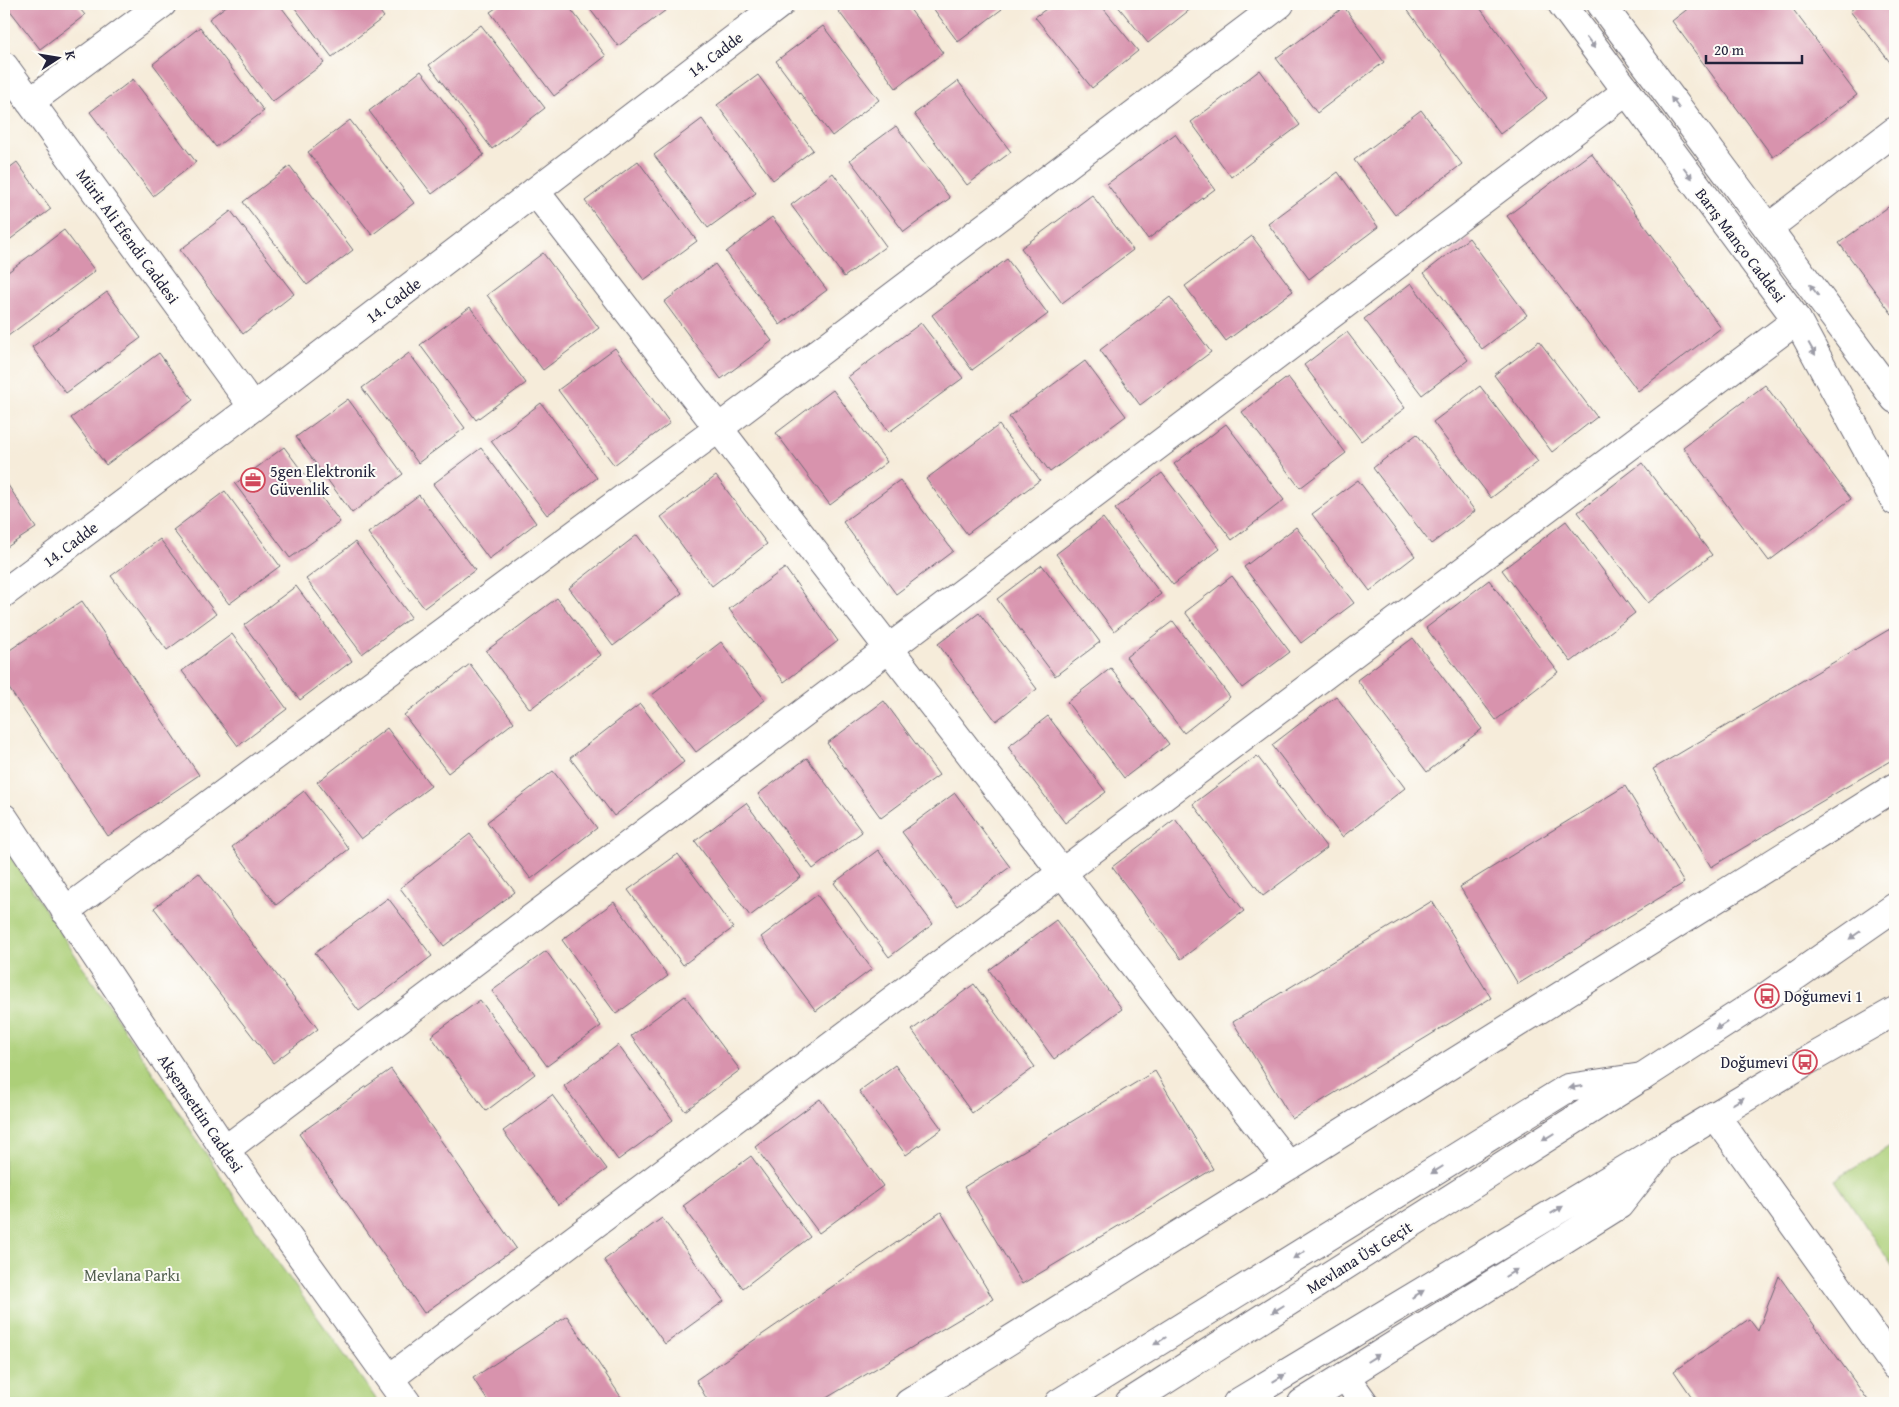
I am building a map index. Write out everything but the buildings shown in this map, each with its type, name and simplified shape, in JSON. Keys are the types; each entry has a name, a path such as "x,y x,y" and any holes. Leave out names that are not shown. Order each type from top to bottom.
{"main road":[{"path":"30,102 162,4"},
{"name":"14. Cadde","path":"4,593 253,407 780,4"},
{"path":"65,912 719,428 1280,4"},
{"name":"Barış Manço Caddesi","path":"1562,4 1797,320 1895,501"},
{"name":"Barış Manço Caddesi","path":"1610,7 1768,228 1895,399"},
{"name":"Mürit Ali Efendi Caddesi","path":"4,66 253,407"},
{"path":"225,1150 1627,91"},
{"path":"1768,228 1895,131"},
{"path":"535,191 1289,1166"},
{"path":"390,1378 1797,320"},
{"path":"909,1403 1895,787"},
{"name":"Akşemsettin Caddesi","path":"4,818 225,1150 407,1403"},
{"name":"Mevlana Üst Geçit","path":"1129,1403 1642,1078 1767,996 1895,907"},
{"path":"1237,1403 1715,1115 1895,1011"},
{"path":"1059,1403 1568,1088 1642,1078"},
{"path":"1715,1115 1895,1366"},
{"path":"1302,1403 1619,1205 1666,1145"},
{"path":"1345,1376 1364,1403"}],"green space":[{"name":"Mevlana Parkı","path":"4,847 275,1258 379,1403 4,1403"},
{"path":"1895,1143 1895,1270 1835,1180"}],"place":[{"name":"5gen Elektronik Güvenlik","path":"253,480"},
{"name":"Doğumevi 1","path":"1767,996"},
{"name":"Doğumevi","path":"1805,1062"}]}
